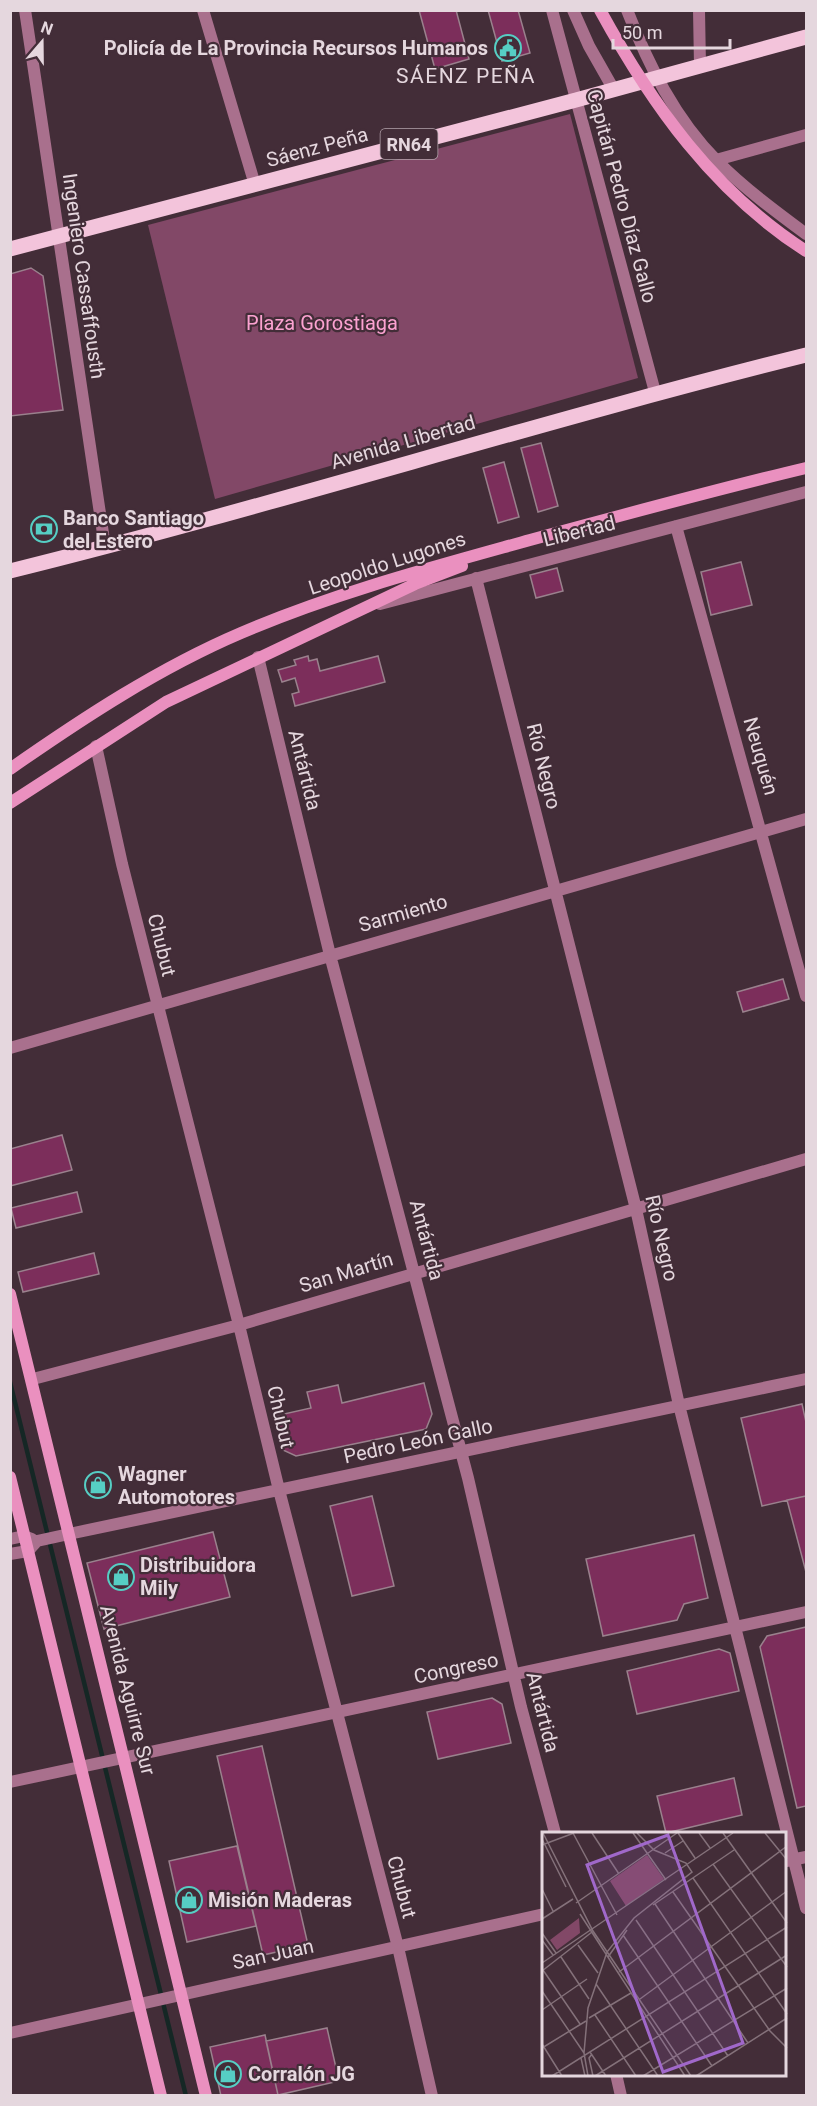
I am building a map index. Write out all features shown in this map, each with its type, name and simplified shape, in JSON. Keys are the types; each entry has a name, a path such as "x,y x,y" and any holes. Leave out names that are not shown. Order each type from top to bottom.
{"main road":[{"path":"600,10 645,88 680,136 747,206 782,235 807,251"},
{"name":"Sáenz Peña","path":"10,249 807,37"},
{"name":"Avenida Libertad","path":"10,571 105,548 655,392 807,355"},
{"name":"Leopoldo Lugones","path":"10,768 76,722 155,677 240,633 356,590 687,497 807,468"},
{"name":"Leopoldo Lugones","path":"10,803 166,702 415,584 531,540"},
{"name":"Avenida Aguirre Sur","path":"10,1293 33,1379 66,1535 118,1758 182,1993 206,2096"},
{"path":"10,1478 86,1765 145,2003 161,2096"}],"street":[{"name":"Ingeniero Cassaffousth","path":"25,10 105,548"},
{"path":"203,10 255,185"},
{"name":"Capitán Pedro Díaz Gallo","path":"552,10 655,392"},
{"path":"573,10 589,46 614,90"},
{"path":"625,10 657,77 691,130 716,160 756,197 807,234"},
{"path":"699,10 700,66"},
{"path":"716,160 807,135"},
{"name":"Libertad","path":"361,609 807,492"},
{"name":"Neuquén","path":"676,526 807,996"},
{"name":"Río Negro","path":"476,578 636,1209 679,1405 807,1908"},
{"name":"Antártida","path":"258,657 330,955 415,1272 555,1832"},
{"name":"Chubut","path":"96,746 157,1005 279,1490 398,1947 432,2096"},
{"name":"Sarmiento","path":"10,1048 807,819"},
{"name":"San Martín","path":"33,1379 239,1324 807,1159"},
{"name":"Pedro León Gallo","path":"37,1541 807,1379"},
{"path":"10,1539 24,1536 37,1541 28,1551 10,1554"},
{"name":"Congreso","path":"86,1765 807,1612"},
{"path":"10,1782 86,1765"},
{"name":"San Juan","path":"10,2033 542,1914"},
{"path":"616,2076 621,2096"}],"green space":[{"name":"Plaza Gorostiaga","path":"570,114 638,378 215,499 148,225"}],"building":[{"path":"419,10 456,10 469,59 435,69"},
{"path":"488,10 518,10 530,53 502,61"},
{"path":"31,268 43,276 63,410 10,416 10,274"},
{"path":"541,443 558,506 538,512 521,448"},
{"path":"504,462 519,517 498,523 483,468"},
{"path":"741,562 752,605 711,615 701,572"},
{"path":"557,568 563,591 536,598 530,575"},
{"path":"308,656 309,661 317,659 320,671 378,656 385,682 295,706 292,694 299,692 295,678 282,682 278,670 296,665 294,660"},
{"path":"783,979 789,999 743,1012 737,992"},
{"path":"62,1135 72,1170 10,1186 10,1149"},
{"path":"77,1192 82,1212 16,1228 11,1208"},
{"path":"94,1253 99,1274 23,1292 18,1272"},
{"path":"424,1383 432,1414 426,1429 296,1456 283,1450 275,1416 311,1408 307,1392 338,1385 342,1403"},
{"path":"802,1404 806,1422 806,1496 762,1506 741,1418"},
{"path":"372,1496 394,1586 352,1596 330,1506"},
{"path":"806,1496 806,1572 787,1500"},
{"path":"213,1532 230,1597 104,1629 87,1563"},
{"path":"694,1535 708,1598 684,1604 677,1620 603,1636 586,1559"},
{"path":"806,1627 806,1806 797,1808 760,1647 767,1636"},
{"path":"719,1649 730,1653 739,1691 637,1714 627,1671"},
{"path":"492,1698 502,1704 511,1743 438,1759 427,1712"},
{"path":"262,1746 308,1945 263,1955 217,1756"},
{"path":"734,1778 742,1815 666,1832 657,1796"},
{"path":"237,1846 256,1926 187,1942 169,1861"},
{"path":"327,2028 339,2081 278,2095 266,2041"},
{"path":"265,2035 278,2095 221,2096 210,2047"}],"waterway":[{"path":"10,1382 186,2096"}],"place":[{"name":"Policía de La Provincia Recursos Humanos","path":"508,48"},
{"name":"Banco Santiago del Estero","path":"44,529"},
{"name":"Wagner Automotores","path":"98,1485"},
{"name":"Distribuidora Mily","path":"121,1577"},
{"name":"Misión Maderas","path":"189,1900"},
{"name":"Corralón JG","path":"228,2074"}],"district":[{"name":"SÁENZ PEÑA","path":"466,76"}]}
